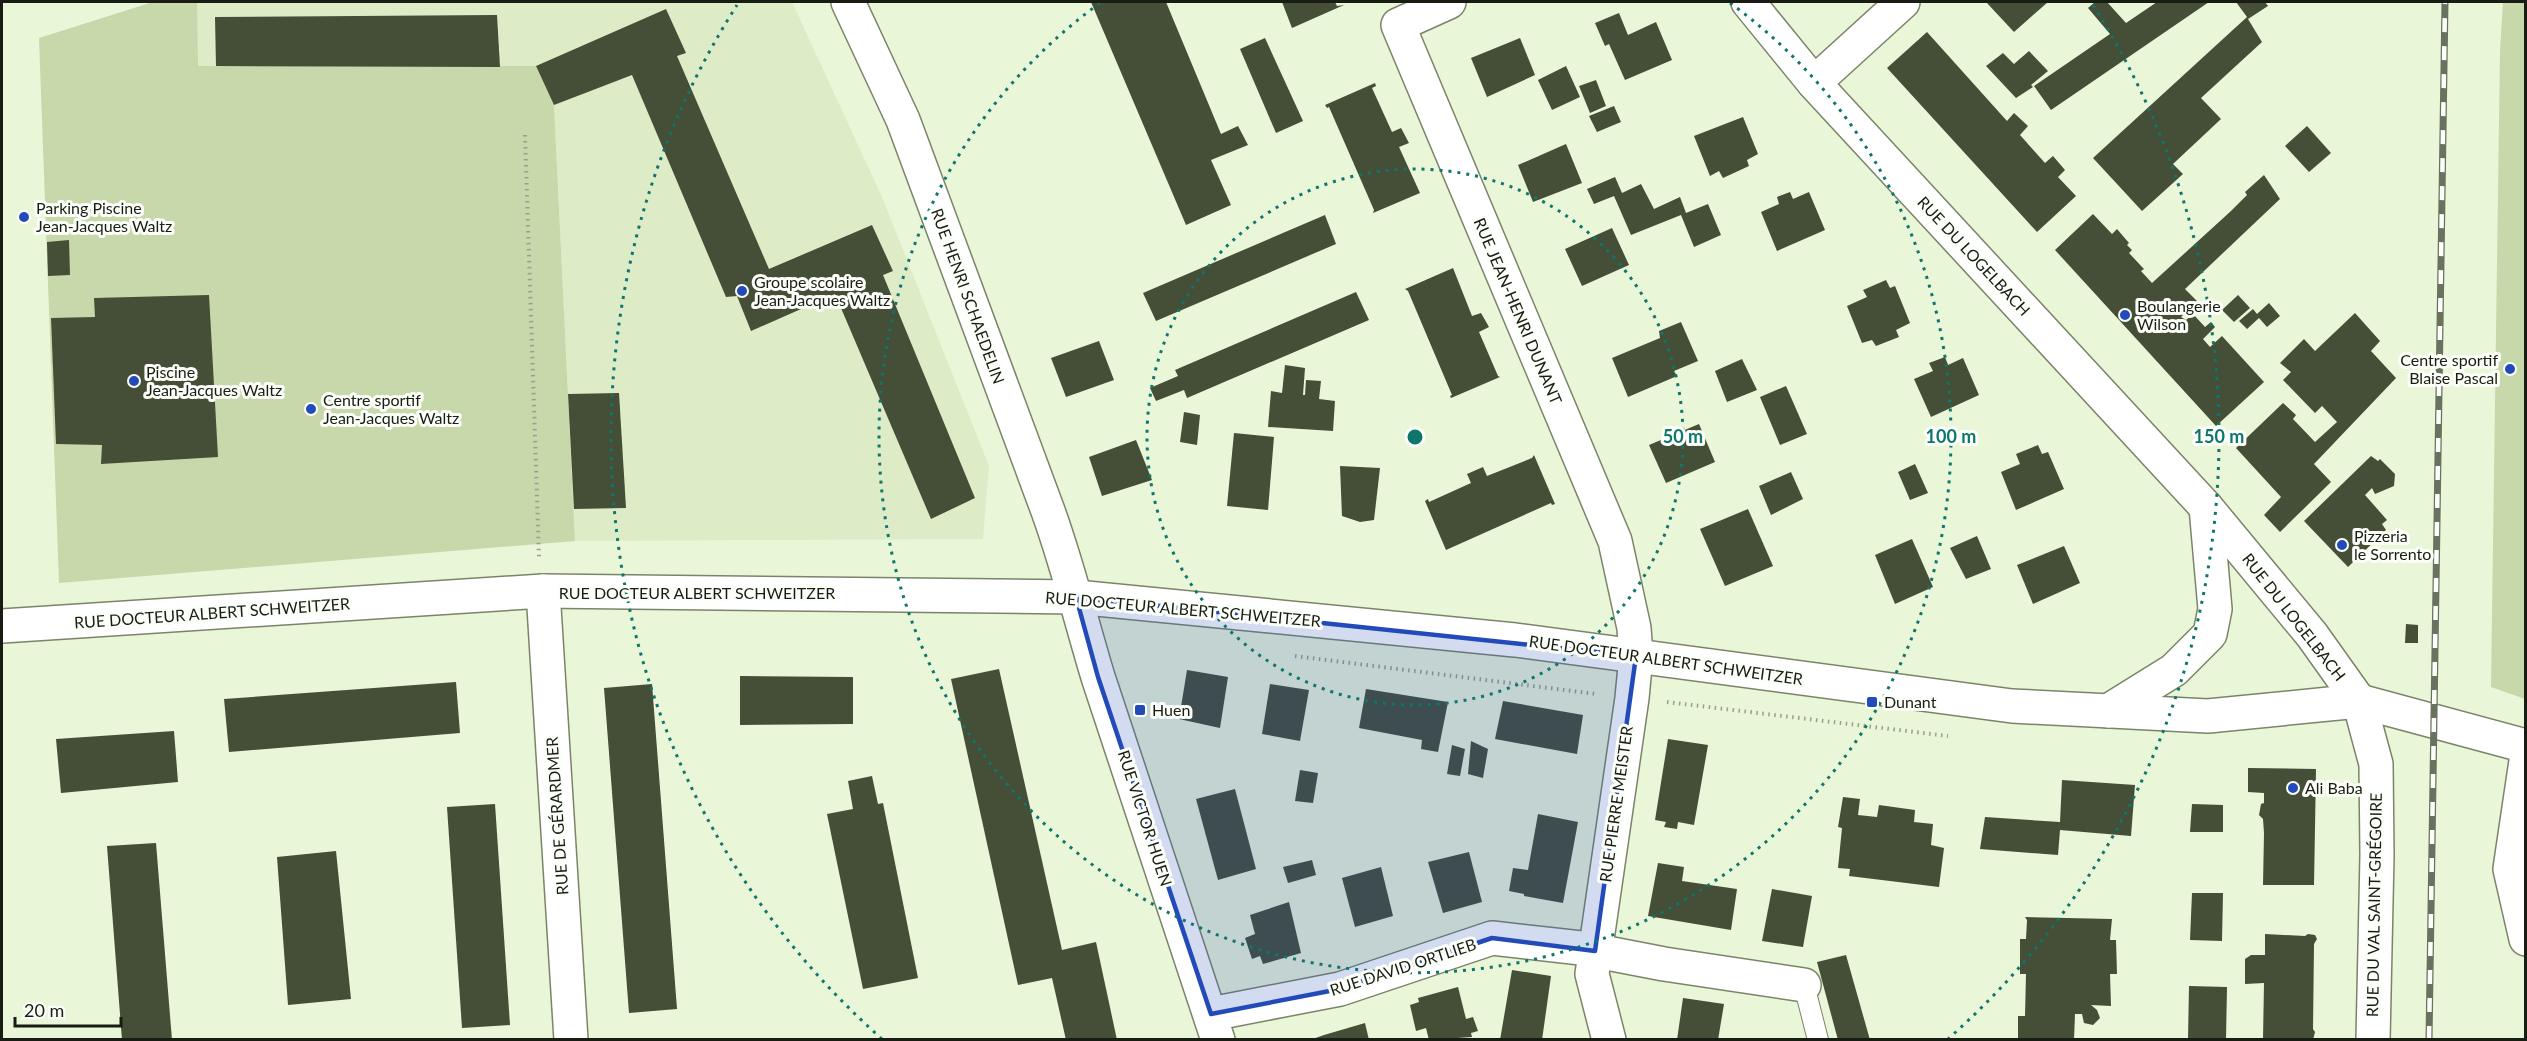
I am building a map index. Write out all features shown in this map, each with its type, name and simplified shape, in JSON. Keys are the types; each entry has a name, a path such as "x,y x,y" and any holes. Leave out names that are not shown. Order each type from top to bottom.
{"street":[{"name":"RUE HENRI SCHAEDELIN","path":"848,2 903,120 1048,511 1076,597"},
{"name":"RUE JEAN-HENRI DUNANT","path":"1449,2 1398,25 1615,541 1634,628 1636,656"},
{"name":"RUE DU LOGELBACH","path":"1748,2 1814,83 2206,507 2312,635 2359,701"},
{"path":"1814,83 1903,2"},
{"path":"2108,711 2174,670 2210,634 2215,609 2206,507"},
{"name":"RUE DOCTEUR ALBERT SCHWEITZER","path":"2,626 543,591 1076,597 1515,640 2012,706 2208,716 2359,701"},
{"name":"RUE DE GÉRARDMER","path":"543,591 571,1040"},
{"name":"RUE VICTOR HUEN","path":"1076,597 1083,630 1098,677 1214,1027"},
{"name":"RUE PIERRE MEISTER","path":"1609,1040 1592,974 1636,656"},
{"path":"2359,701 2526,746"},
{"name":"RUE DU VAL SAINT-GRÉGOIRE","path":"2359,701 2376,765 2377,855 2373,1040"},
{"path":"2526,761 2510,869 2526,939"},
{"name":"RUE DAVID ORTLIEB","path":"1214,1027 1340,989 1492,938 1596,951"},
{"path":"1596,951 1664,964 1804,985"}],"lane":[{"path":"1804,985 1818,1040"}],"path":[{"path":"525,135 540,569 543,591"}],"highlighted area":[{"path":"1076,597 1636,656 1595,951 1492,938 1340,989 1211,1014 1098,677"}],"shaded area":[{"name":"Centre sportif Jean-Jacques Waltz","path":"153,2 197,2 198,66 536,66 554,105 575,541 59,583 39,38"},
{"name":"Groupe scolaire Jean-Jacques Waltz","path":"197,2 792,2 882,197 989,466 983,539 575,541 554,105 536,66 197,66"},
{"name":"Centre sportif Blaise Pascal","path":"2503,2 2526,2 2525,699 2491,687 2500,51"}],"building":[{"path":"1091,2 1166,2 1221,134 1238,126 1248,145 1211,160 1231,205 1186,225"},
{"path":"1282,2 1335,2 1337,6 1344,5 1292,28"},
{"path":"1986,2 2048,2 2014,32"},
{"path":"2095,2 2107,2 2126,23 2157,2 2209,2 2051,110 2034,86 2110,34 2088,8"},
{"path":"2236,2 2265,2 2268,6 2248,19 2262,42 2201,98 2221,119 2173,164 2183,174 2142,211 2093,158 2247,17"},
{"path":"666,9 686,53 677,56 769,269 872,225 893,271 883,275 975,498 931,519 835,294 751,331 737,296 726,297 632,75 554,105 536,66"},
{"path":"1619,13 1628,35 1656,22 1672,60 1625,80 1609,44 1605,46 1595,23"},
{"path":"497,15 500,67 216,66 215,17"},
{"path":"1927,32 2007,121 2014,113 2028,126 2020,135 2045,163 2053,156 2065,170 2058,177 2076,196 2037,232 1887,68"},
{"path":"1265,38 1303,121 1276,133 1240,49"},
{"path":"1520,38 1535,75 1487,97 1471,58"},
{"path":"2029,51 2048,71 2031,85 2033,87 2016,98 1986,66 2003,53 2014,64"},
{"path":"1566,66 1580,97 1552,110 1538,80"},
{"path":"1596,80 1606,106 1590,113 1579,86"},
{"path":"1375,83 1376,86 1372,88 1392,132 1401,128 1409,143 1399,147 1420,193 1373,213 1374,210 1329,107 1325,105"},
{"path":"1614,106 1621,122 1597,132 1589,116"},
{"path":"1743,117 1758,154 1747,160 1749,166 1723,178 1719,171 1710,176 1694,136"},
{"path":"2307,126 2331,153 2309,172 2285,146"},
{"path":"1566,144 1582,183 1533,202 1518,165"},
{"path":"2264,175 2280,199 2185,289 2197,301 2181,317 2186,320 2193,314 2205,327 2211,322 2215,327 2203,339 2210,347 2222,336 2264,382 2216,426 2055,250 2093,214 2112,234 2117,229 2129,243 2127,245 2132,250 2129,253 2144,269 2141,271 2152,283 2231,211 2247,195 2245,192"},
{"path":"1615,177 1622,193 1641,184 1654,209 1680,197 1686,213 1708,204 1721,235 1694,247 1681,215 1631,235 1614,196 1594,204 1587,189"},
{"path":"1790,192 1793,199 1809,192 1825,230 1777,251 1761,212 1779,204 1777,197"},
{"path":"1325,215 1336,244 1156,321 1143,293"},
{"path":"1612,228 1629,265 1582,286 1565,249"},
{"path":"69,240 70,275 48,276 47,242"},
{"path":"1453,268 1472,316 1481,313 1489,327 1479,332 1500,377 1451,398 1452,395 1408,291 1405,289"},
{"path":"1886,280 1890,288 1895,286 1910,323 1896,330 1899,337 1876,346 1872,340 1862,343 1847,306 1867,297 1863,290"},
{"path":"1356,292 1369,320 1187,398 1184,390 1156,401 1150,388 1178,376 1175,370"},
{"name":"Piscine Jean-Jacques Waltz","path":"209,295 218,457 101,464 102,445 56,444 51,318 95,317 94,298"},
{"path":"2238,295 2250,308 2234,322 2222,310"},
{"path":"2269,303 2280,316 2267,327 2259,318 2247,329 2239,321 2253,309 2257,314"},
{"path":"2355,313 2380,341 2371,351 2396,378 2314,464 2331,482 2280,532 2264,515 2281,497 2236,448 2283,403 2296,415 2293,419 2315,442 2337,422 2322,406 2315,413 2283,380 2291,372 2280,363 2304,339 2315,351"},
{"path":"1681,322 1698,361 1674,371 1677,376 1628,397 1612,358 1660,338 1659,331"},
{"path":"1099,341 1114,380 1066,397 1051,358"},
{"path":"1945,357 1948,365 1963,358 1979,395 1931,417 1914,379 1933,371 1929,363"},
{"path":"1742,359 1757,390 1727,402 1715,371"},
{"path":"1285,365 1305,368 1303,395 1305,395 1306,380 1321,381 1319,399 1335,401 1333,431 1268,427 1271,391 1282,393"},
{"path":"1786,386 1807,434 1780,445 1760,397"},
{"path":"619,393 626,508 574,509 568,394"},
{"path":"1184,412 1200,415 1197,445 1180,442"},
{"path":"1699,424 1715,462 1666,483 1649,445"},
{"path":"1234,433 1274,437 1268,510 1227,506"},
{"path":"1136,440 1152,480 1102,496 1089,457"},
{"path":"2038,445 2042,454 2048,452 2064,489 2016,510 2001,472 2020,464 2016,454"},
{"path":"1534,455 1555,504 1551,503 1446,550 1425,501 1428,499 1429,502 1471,483 1467,474 1483,467 1487,476 1532,458"},
{"path":"2371,456 2378,461 2380,459 2395,474 2394,486 2375,494 2372,488 2365,495 2387,520 2382,524 2386,530 2348,567 2304,521"},
{"path":"1915,464 1928,493 1910,500 1898,472"},
{"path":"1340,466 1380,468 1374,520 1360,522 1342,516"},
{"path":"1791,472 1803,499 1771,515 1759,486"},
{"path":"1748,509 1773,566 1725,586 1700,529"},
{"path":"1977,536 1991,569 1966,579 1950,548"},
{"path":"1912,539 1933,587 1895,604 1875,555"},
{"path":"2064,546 2080,583 2033,604 2017,565"},
{"path":"2406,624 2418,625 2418,643 2405,643"},
{"path":"999,669 1062,950 1096,942 1117,1040 1066,1040 1052,978 1018,985 951,679"},
{"path":"1187,670 1228,677 1220,728 1179,719"},
{"path":"740,676 853,677 853,724 740,725"},
{"path":"456,682 460,733 229,752 224,699"},
{"path":"652,684 677,1009 629,1013 604,688"},
{"path":"1270,684 1309,690 1300,741 1262,734"},
{"path":"1366,689 1448,702 1438,752 1421,749 1422,740 1359,728"},
{"path":"1503,701 1583,715 1577,754 1495,739"},
{"path":"174,731 178,782 61,793 56,739"},
{"path":"1668,739 1708,745 1694,825 1678,822 1677,829 1664,827 1666,822 1655,820"},
{"path":"1471,741 1488,749 1483,778 1468,774"},
{"path":"1452,745 1465,749 1460,776 1447,774"},
{"path":"2248,768 2316,769 2314,885 2263,885 2264,833 2263,819 2259,815 2261,804 2264,803 2264,793 2248,792"},
{"path":"1300,770 1318,773 1313,803 1295,801"},
{"path":"872,776 878,804 883,803 918,978 863,989 827,814 853,809 848,781"},
{"path":"2062,780 2135,785 2131,836 2060,830 2058,855 1980,849 1985,817 2060,822"},
{"path":"1235,789 1256,869 1218,880 1196,799"},
{"path":"1843,797 1860,799 1858,815 1877,817 1879,805 1915,810 1914,822 1933,824 1931,845 1944,848 1939,887 1849,876 1850,869 1838,868 1842,828 1838,827"},
{"path":"495,804 510,1025 462,1028 447,807"},
{"path":"2192,804 2223,805 2223,832 2190,832"},
{"path":"1538,814 1578,822 1563,903 1509,891 1513,868 1528,870"},
{"path":"156,843 172,1040 122,1040 107,846"},
{"path":"336,851 351,999 288,1005 277,857"},
{"path":"1469,852 1482,902 1443,913 1428,862"},
{"path":"1312,860 1316,875 1288,883 1283,867"},
{"path":"1658,863 1684,867 1682,881 1737,889 1731,930 1648,916"},
{"path":"1381,867 1393,916 1355,927 1342,878"},
{"path":"1772,889 1812,896 1803,947 1762,941"},
{"path":"2192,893 2223,893 2222,941 2190,940"},
{"path":"1289,902 1301,953 1263,964 1260,956 1252,959 1245,938 1255,934 1250,915"},
{"path":"2025,917 2112,919 2110,940 2116,940 2117,974 2110,974 2111,1006 2091,1005 2097,1010 2100,1018 2093,1025 2084,1023 2082,1014 2075,1014 2074,1040 2018,1040 2018,1016 2025,1016 2026,974 2020,974 2020,939 2026,939 2027,920"},
{"path":"2265,934 2305,936 2308,934 2315,935 2317,939 2314,944 2313,1029 2315,1032 2313,1040 2263,1039 2264,983 2245,984 2245,959 2251,955 2265,955"},
{"path":"1846,955 1870,1040 1838,1040 1817,962"},
{"path":"1512,970 1551,976 1542,1040 1500,1040"},
{"path":"2189,986 2227,987 2226,1040 2188,1040"},
{"path":"1458,987 1466,1019 1473,1017 1478,1031 1471,1033 1472,1037 1429,1040 1426,1028 1416,1031 1410,1005 1419,1002 1418,998"},
{"path":"1683,998 1724,1004 1718,1040 1677,1040"},
{"path":"1365,1023 1369,1040 1310,1040 1324,1035"}],"railway":[{"path":"2429,1040 2445,2"}],"place":[{"name":"Parking Piscine Jean-Jacques Waltz","path":"24,217"},
{"name":"Groupe scolaire Jean-Jacques Waltz","path":"742,291"},
{"name":"Boulangerie Wilson","path":"2125,315"},
{"name":"Centre sportif Blaise Pascal","path":"2510,369"},
{"name":"Piscine Jean-Jacques Waltz","path":"134,381"},
{"name":"Centre sportif Jean-Jacques Waltz","path":"311,409"},
{"name":"Pizzeria le Sorrento","path":"2342,545"},
{"name":"Dunant","path":"1872,702"},
{"name":"Huen","path":"1140,710"},
{"name":"Ali Baba","path":"2293,788"}]}
